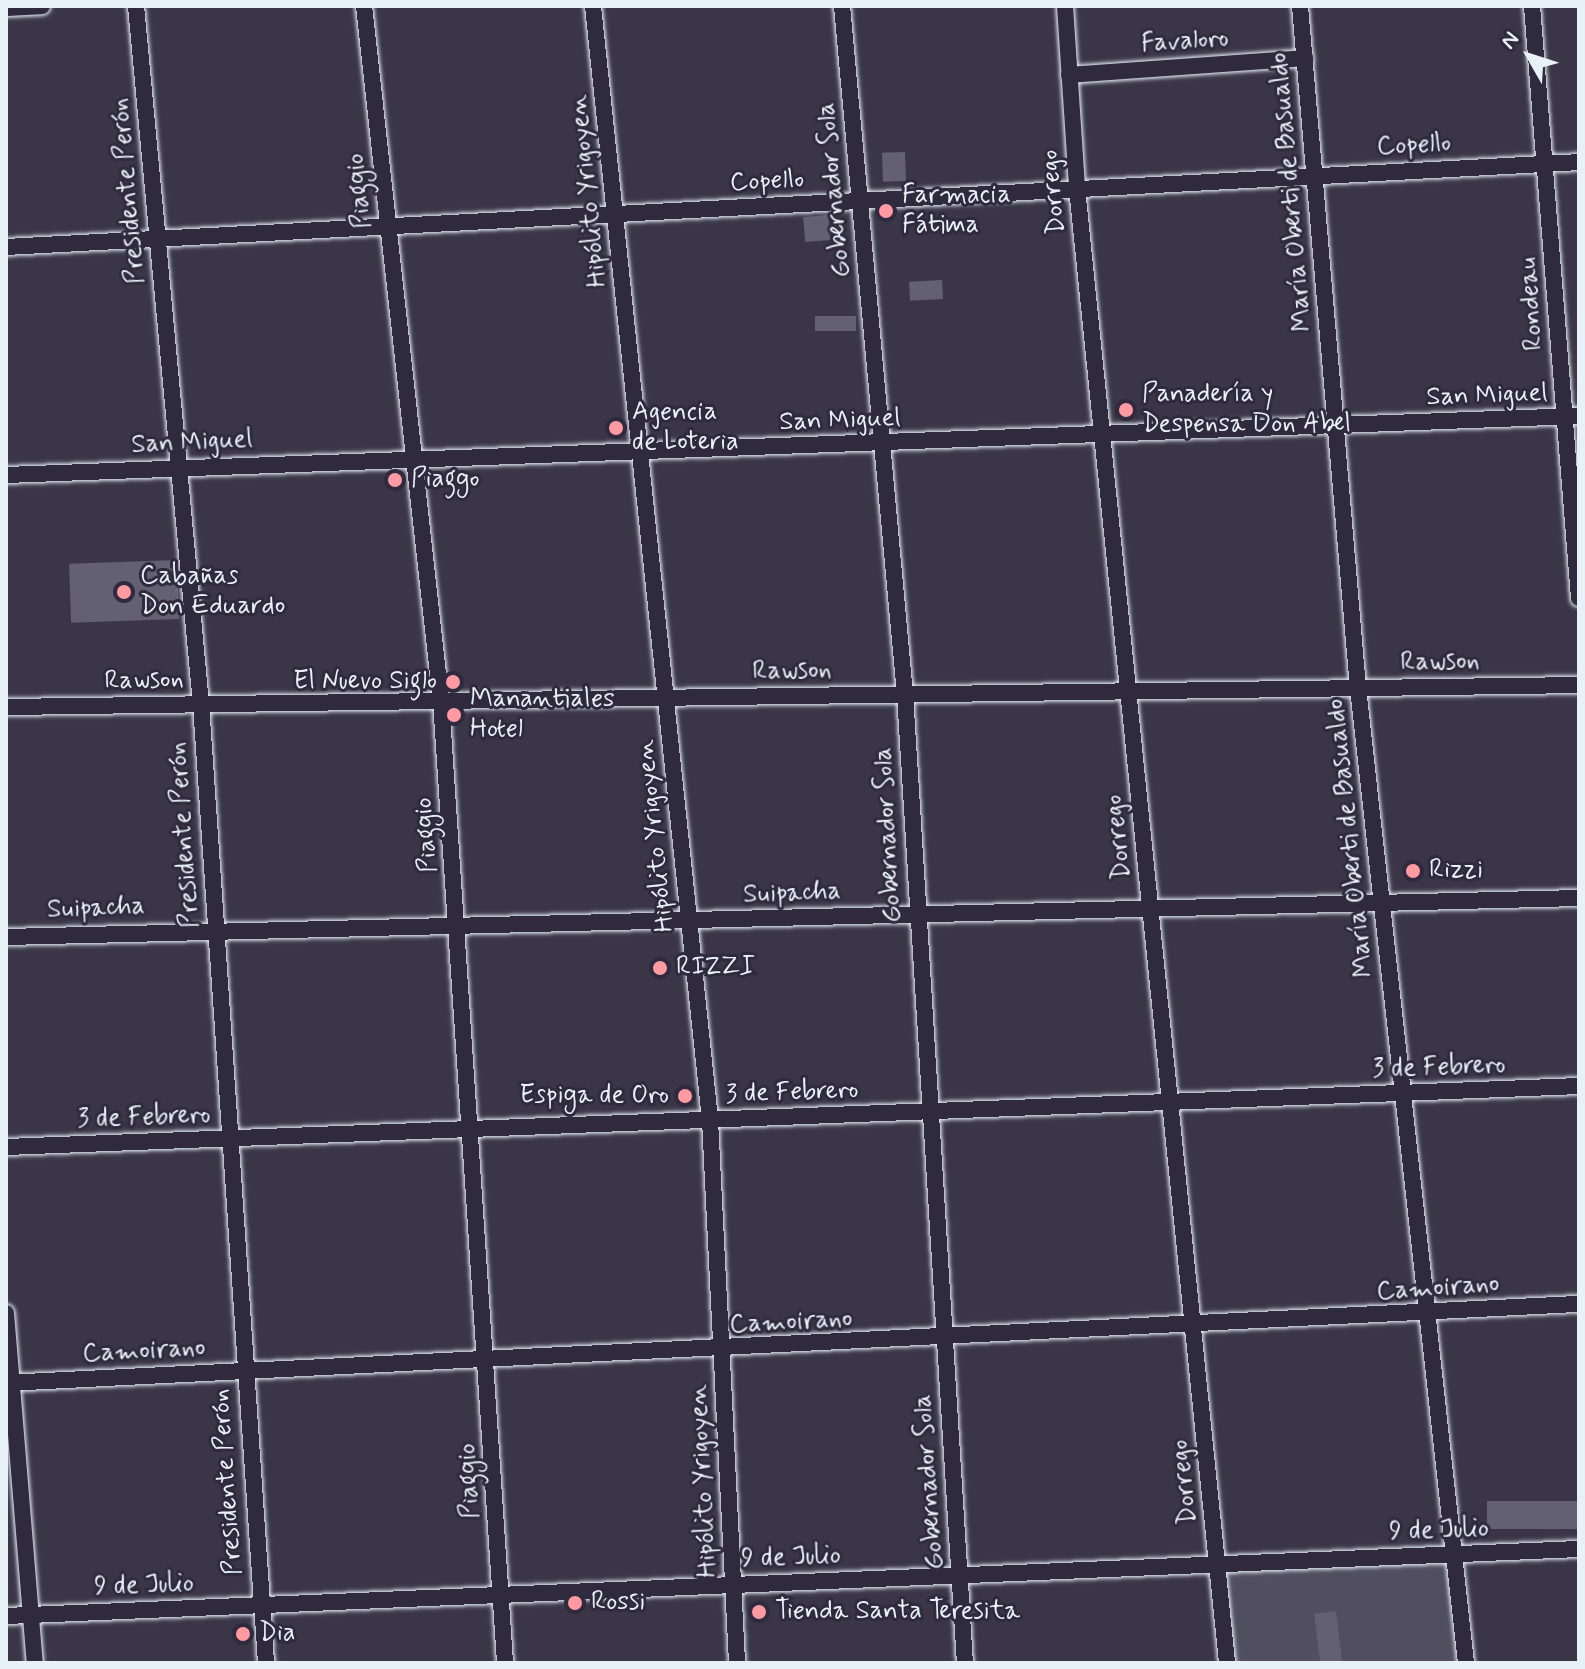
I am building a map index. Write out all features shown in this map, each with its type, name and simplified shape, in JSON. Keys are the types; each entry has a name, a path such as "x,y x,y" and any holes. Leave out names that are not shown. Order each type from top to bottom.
{"street":[{"path":"6,8 42,6"},
{"name":"Presidente Perón","path":"136,6 201,704 266,1663"},
{"name":"Piaggio","path":"364,6 441,701 473,1129 505,1663"},
{"name":"Hipólito Yrigoyen","path":"593,6 710,1120 737,1663"},
{"name":"Gobernador Sola","path":"842,6 905,694 928,1111 965,1663"},
{"name":"Dorrego","path":"1065,6 1077,188 1227,1663"},
{"name":"María Oberti de Basualdo","path":"1300,6 1358,688 1466,1663"},
{"name":"Rondeau","path":"1532,6 1545,164 1572,416 1579,598"},
{"name":"Favaloro","path":"1069,75 1305,58"},
{"name":"Copello","path":"6,247 1579,162"},
{"name":"San Miguel","path":"6,475 413,457 882,444 1572,416"},
{"name":"Rawson","path":"6,707 1579,685"},
{"name":"Suipacha","path":"6,937 457,922 689,921 1579,898"},
{"name":"3 de Febrero","path":"6,1147 1579,1086"},
{"name":"Camoirano","path":"10,1382 1193,1327 1579,1304"},
{"path":"6,1313 35,1663"},
{"name":"9 de Julio","path":"6,1616 1579,1549"}],"shaded area":[{"path":"1454,1554 1466,1663 1227,1663 1217,1564"}],"building":[{"path":"905,152 906,181 883,182 882,153"},
{"path":"828,215 830,240 805,242 803,217"},
{"path":"942,280 943,299 910,301 909,282"},
{"path":"815,316 856,316 856,331 815,331"},
{"name":"Cabañas Don Eduardo","path":"177,560 179,619 71,623 69,564"},
{"path":"1487,1501 1579,1501 1579,1529 1487,1529"},
{"path":"1336,1611 1342,1663 1320,1663 1314,1614"}],"place":[{"name":"Farmacia Fátima","path":"886,211"},
{"name":"Panadería y Despensa Don Abel","path":"1126,410"},
{"name":"Agencia de Loteria","path":"616,428"},
{"name":"Piaggo","path":"395,480"},
{"name":"Cabañas Don Eduardo","path":"124,592"},
{"name":"El Nuevo Siglo","path":"453,682"},
{"name":"Manantiales Hotel","path":"454,715"},
{"name":"Rizzi","path":"1413,871"},
{"name":"RIZZI","path":"660,968"},
{"name":"Espiga de Oro","path":"685,1096"},
{"name":"Rossi","path":"575,1603"},
{"name":"Tienda Santa Teresita","path":"759,1612"},
{"name":"Dia","path":"243,1634"}]}
